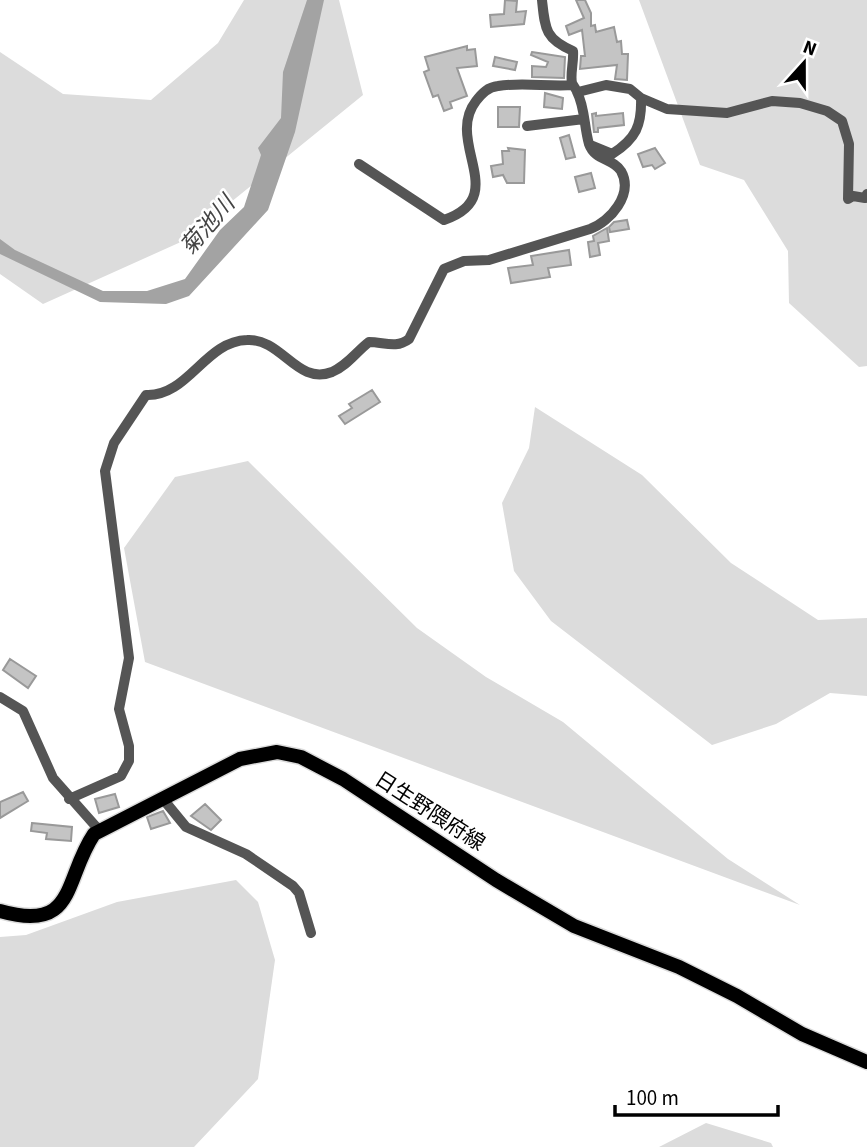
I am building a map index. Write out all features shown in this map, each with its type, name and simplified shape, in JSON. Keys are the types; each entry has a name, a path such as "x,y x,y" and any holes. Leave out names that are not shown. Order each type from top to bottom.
{"main road":[{"name":"日生野隈府線","path":"99,830 240,759 258,753 277,752 301,757 343,779 496,880 574,926 679,967 737,996 802,1034 867,1062"},
{"path":"0,911 38,918 63,902 84,848 99,830"}],"street":[{"path":"69,799 121,776 129,761 129,746 119,709 129,658 105,471 114,443 146,395 156,396 171,389 210,355 228,344 247,340 264,342 280,350 297,368 317,375 332,372 355,357 358,350 369,342 402,344 409,339 444,269 464,261 489,260 600,226 617,209 623,197 622,173 617,166 598,158 590,145 575,89 573,51 549,37 542,0"},
{"path":"359,164 444,220 457,216 468,206 477,184 467,139 466,121 470,108 480,96 498,86 575,89 606,85 630,89 641,98 667,109 727,113 772,101 800,103 827,111 842,121 849,144 848,199 853,196 865,198 867,194"},
{"path":"590,145 612,154 624,146 640,127 641,98"},
{"path":"527,126 584,119"},
{"path":"0,697 23,711 53,778 99,830"},
{"path":"163,799 186,827 246,854 293,886 299,893 312,933"}],"shaded area":[{"path":"244,0 339,0 363,95 183,241 43,304 0,274 0,52 63,94 151,100 218,43"},
{"path":"307,0 324,0 295,132 268,210 189,296 166,304 100,302 0,254 0,239 15,250 103,291 147,291 185,279 220,230 244,207 261,155 258,148 281,118 283,72"},
{"path":"639,0 867,0 867,366 859,367 789,303 788,251 744,180 700,165"},
{"path":"535,407 642,475 731,563 818,620 867,618 867,696 830,693 776,724 712,745 551,621 514,571 502,503 529,448"},
{"path":"248,461 417,628 486,677 563,722 728,859 800,905 145,662 124,548 175,477"},
{"path":"236,880 258,902 275,960 258,1079 194,1147 0,1147 0,937 26,935 117,902"},
{"path":"706,1123 771,1143 773,1147 659,1147"}],"building":[{"path":"505,0 517,1 516,12 526,11 524,24 491,27 490,15 504,14"},
{"path":"576,0 585,0 591,13 591,26 595,25 596,32 614,27 617,42 621,41 622,54 628,54 627,80 615,79 617,65 580,69 581,56 585,56 582,30 569,35 566,26 584,18"},
{"path":"467,46 467,50 475,49 477,66 457,68 467,96 450,102 452,108 444,111 438,95 433,97 424,72 429,70 425,57"},
{"path":"532,52 565,57 564,78 532,77 532,66 546,67 548,62 531,55"},
{"path":"495,57 517,62 515,70 493,66"},
{"path":"545,93 563,98 562,109 544,107"},
{"path":"498,107 520,107 519,127 498,127"},
{"path":"596,113 596,116 623,113 624,125 598,128 598,132 594,132 592,114"},
{"path":"569,135 575,157 566,159 560,138"},
{"path":"508,148 525,150 524,183 507,183 503,175 493,177 491,166 503,164 502,151 509,151"},
{"path":"655,148 665,163 655,169 652,165 643,167 638,154"},
{"path":"591,173 595,188 579,192 575,177"},
{"path":"627,220 629,229 610,232 609,227 614,222"},
{"path":"607,228 609,241 598,243 600,255 590,257 588,242 594,241 593,236"},
{"path":"569,250 571,265 548,268 550,277 511,283 508,268 533,265 531,256"},
{"path":"372,390 380,402 345,424 339,416 352,408 349,404"},
{"path":"10,659 36,676 28,688 3,670"},
{"path":"23,792 28,801 0,818 0,802"},
{"path":"115,794 119,807 99,813 95,799"},
{"path":"205,804 221,820 211,830 191,816"},
{"path":"163,811 170,823 151,829 147,817"},
{"path":"32,823 72,827 71,841 46,839 47,833 31,831"}],"water label":[{"name":"菊池川","path":"207,225"}]}
